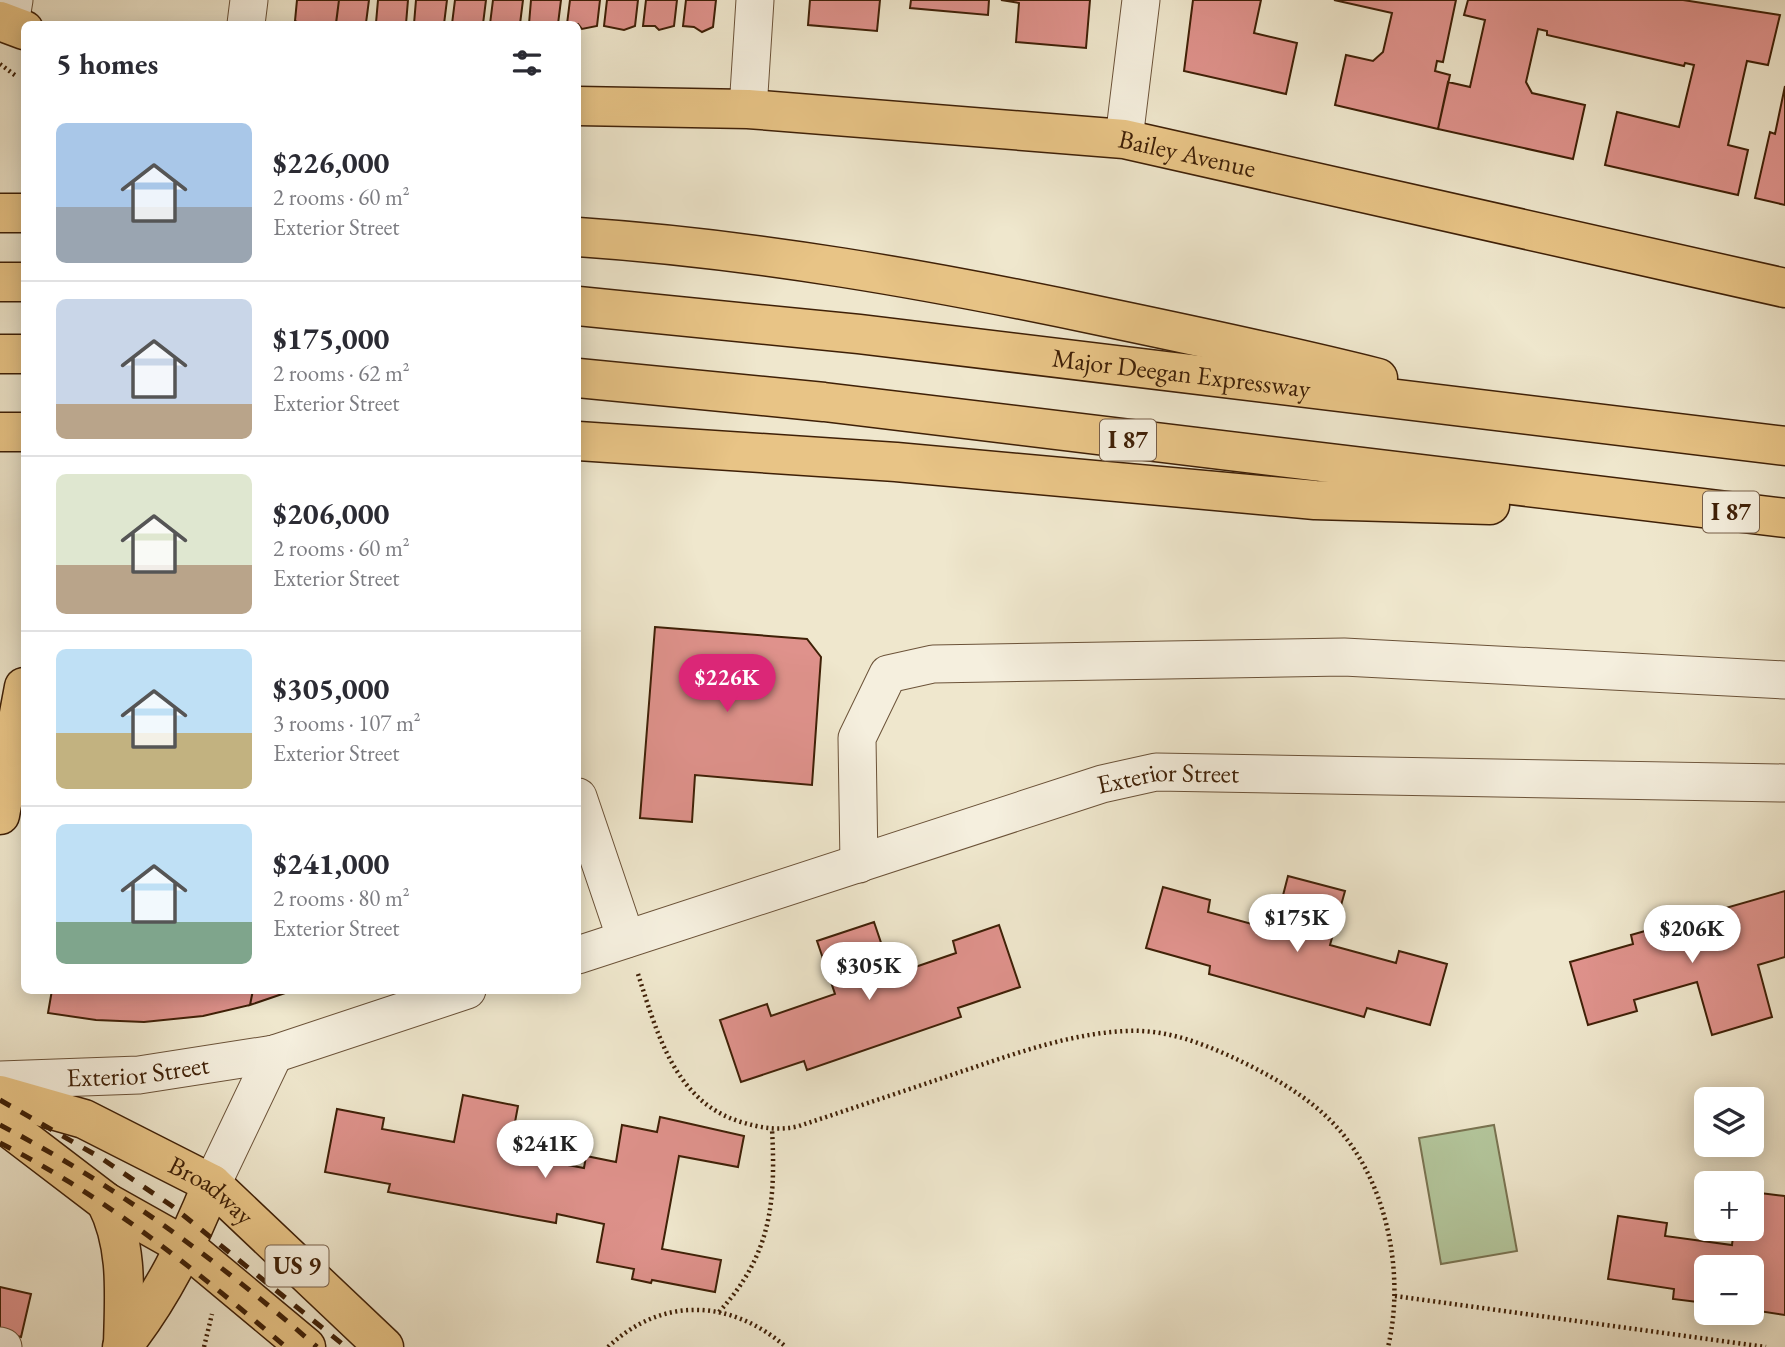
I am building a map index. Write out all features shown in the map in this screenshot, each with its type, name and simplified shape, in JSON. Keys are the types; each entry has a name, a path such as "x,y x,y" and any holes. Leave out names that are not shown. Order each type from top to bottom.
{"main road":[{"name":"Bailey Avenue","path":"581,106 748,109 1124,139 1785,288"},
{"path":"0,213 21,213"},
{"path":"581,237 778,259 1003,296 1289,355 1533,417"},
{"path":"0,282 21,282"},
{"name":"Major Deegan Expressway","path":"581,306 873,336 1785,446"},
{"path":"0,354 21,354"},
{"name":"I 87","path":"581,378 824,402 1785,518"},
{"path":"0,432 21,432"},
{"path":"581,441 896,462 1397,505 1678,506"},
{"path":"0,815 21,703"},
{"name":"Broadway","path":"0,1095 84,1119 212,1184 384,1347"},
{"name":"US 9","path":"0,1121 106,1202 186,1247 306,1347"},
{"path":"123,1346 155,1302 186,1247 212,1184"},
{"path":"106,1202 115,1220 123,1262 123,1346"}],"street":[{"path":"246,21 249,0"},
{"path":"748,109 755,0"},
{"path":"1124,139 1141,0"},
{"path":"859,863 857,738 888,674 933,664 1344,657 1785,680"},
{"name":"Exterior Street","path":"581,954 1102,784 1156,772 1785,783"},
{"path":"581,806 626,939"},
{"name":"Exterior Street","path":"0,1080 126,1076 274,1054 403,1000 441,994"},
{"path":"212,1184 274,1054"}],"path":[{"path":"0,64 16,76"},
{"path":"638,974 660,1041 684,1082 717,1112 744,1123 772,1129 799,1126 1019,1052 1069,1038 1128,1031 1177,1035 1249,1065 1315,1107 1343,1135 1373,1185 1391,1246 1395,1296 1388,1347"},
{"path":"719,1312 748,1275 770,1219 775,1184 772,1129"},
{"path":"1395,1296 1766,1347"},
{"path":"204,1347 214,1303"},
{"path":"608,1347 637,1325 670,1313 703,1308 756,1327 786,1347"}],"green space":[{"path":"1494,1125 1517,1251 1441,1264 1419,1138"}],"building":[{"path":"297,0 339,0 336,21 295,21"},
{"path":"339,0 369,0 366,21 336,21"},
{"path":"378,0 408,0 406,21 376,21"},
{"path":"416,0 447,0 444,21 414,21"},
{"path":"455,0 486,0 483,21 452,21"},
{"path":"493,0 523,0 520,21 490,21"},
{"path":"531,0 561,0 558,21 529,21"},
{"path":"570,0 600,0 597,26 582,29 581,21 567,21"},
{"path":"607,0 638,0 635,26 624,30 604,26"},
{"path":"646,0 677,0 674,26 659,30 655,26 643,26"},
{"path":"686,0 716,0 713,27 702,32 694,27 683,26"},
{"path":"810,0 880,0 877,31 808,25"},
{"path":"911,0 989,0 988,15 910,8"},
{"path":"1001,0 1090,0 1086,48 1016,42 1019,3"},
{"path":"1193,0 1261,0 1254,33 1297,43 1286,94 1184,71"},
{"path":"1334,0 1456,0 1443,62 1437,61 1435,71 1450,75 1438,129 1335,105 1346,55 1373,61 1383,52 1392,13"},
{"path":"1468,0 1683,0 1780,15 1768,65 1747,61 1728,145 1748,150 1738,195 1605,165 1617,112 1679,127 1694,65 1685,63 1684,66 1547,35 1547,31 1538,29 1526,82 1532,93 1585,105 1573,159 1438,129 1448,82 1470,87 1485,20 1464,15"},
{"path":"1785,86 1785,205 1755,198 1770,132 1775,134"},
{"path":"655,627 807,639 821,657 812,785 695,775 692,822 640,818"},
{"path":"1288,876 1345,891 1330,945 1396,963 1399,951 1447,964 1430,1025 1367,1008 1364,1017 1209,974 1210,966 1146,948 1163,887 1210,900 1208,912 1274,930"},
{"path":"1785,891 1785,957 1758,965 1772,1017 1712,1035 1697,982 1634,1000 1637,1011 1588,1025 1570,962 1633,944 1631,935"},
{"path":"874,922 892,975 956,953 953,941 999,925 1020,987 958,1008 961,1017 807,1070 804,1061 741,1082 720,1020 767,1004 771,1016 835,994 817,941"},
{"path":"51,994 252,994 250,1005 203,1016 144,1022 96,1020 48,1013"},
{"path":"252,994 282,994 250,1005"},
{"path":"463,1095 518,1106 509,1154 584,1168 586,1156 616,1162 622,1125 657,1132 660,1117 744,1136 738,1167 679,1156 662,1249 721,1260 715,1292 652,1280 651,1283 632,1279 634,1269 597,1262 604,1224 557,1214 556,1223 388,1192 390,1184 325,1172 337,1109 384,1118 382,1129 454,1142"},
{"path":"1764,1193 1785,1196 1785,1315 1764,1312 1764,1255 1694,1255 1694,1302 1673,1299 1674,1289 1608,1279 1618,1216 1667,1223 1665,1236 1732,1245 1732,1241 1764,1241"},
{"path":"0,1287 31,1294 21,1337 0,1332"}],"railway":[{"path":"0,1100 101,1158 172,1206 346,1347"},
{"path":"0,1125 84,1173 165,1226 242,1284 317,1347"},
{"path":"0,1143 76,1187 149,1236 286,1347"}]}
